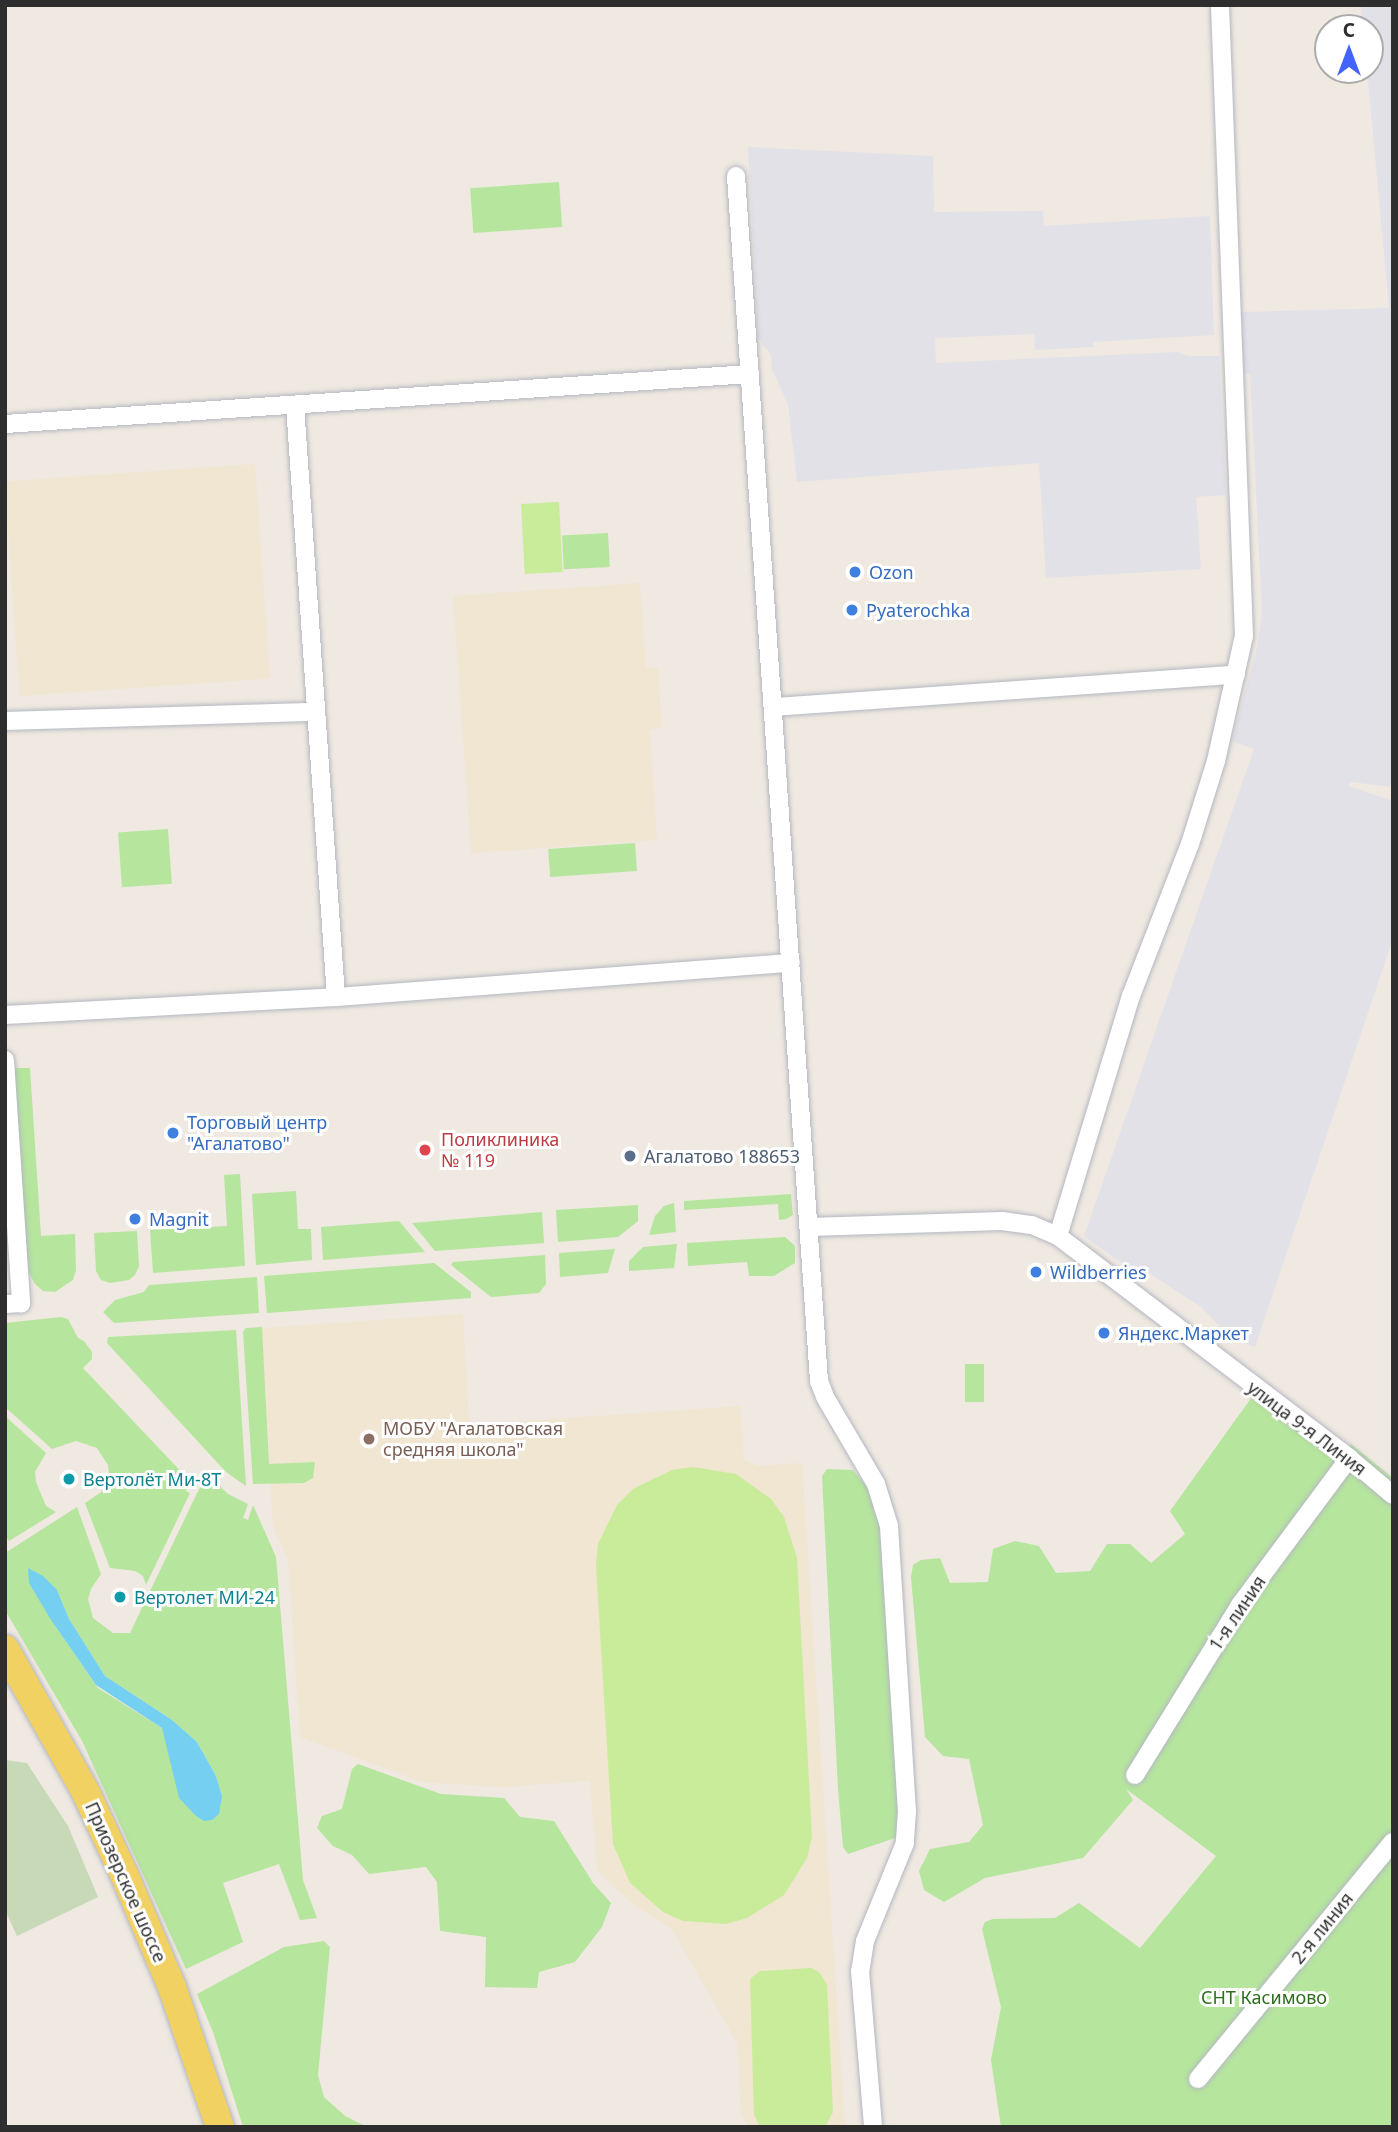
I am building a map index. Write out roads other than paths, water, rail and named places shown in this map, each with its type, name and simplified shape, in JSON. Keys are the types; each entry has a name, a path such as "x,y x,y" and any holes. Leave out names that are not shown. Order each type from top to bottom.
{"main road":[{"name":"Приозерское шоссе","path":"5,1649 69,1760 124,1874 177,2000 220,2127"}],"street":[{"path":"1058,1236 1131,996 1190,844 1213,773 1244,636 1220,5"},
{"path":"736,176 819,1381 876,1484 888,1526 907,1811 905,1843 865,1941 860,1971 873,2127"},
{"path":"5,424 750,374"},
{"path":"295,405 336,997"},
{"path":"774,707 1236,675"},
{"path":"5,721 316,712"},
{"path":"5,1015 336,997 791,962"},
{"path":"5,1060 21,1303 5,1304"},
{"name":"улица 9-я Линия","path":"809,1227 1002,1221 1032,1225 1058,1236 1221,1363 1349,1458 1393,1495"},
{"name":"1-я линия","path":"1135,1775 1240,1605 1349,1458"},
{"name":"2-я линия","path":"1198,2079 1393,1842"}],"water":[{"path":"28,1568 43,1576 57,1590 69,1619 105,1676 172,1720 197,1742 216,1776 222,1796 219,1814 212,1820 204,1821 196,1816 179,1798 162,1728 96,1685 29,1583"}],"place":[{"name":"Ozon","path":"855,572"},
{"name":"Pyaterochka","path":"852,610"},
{"name":"Торговый центр \"Агалатово\"","path":"173,1133"},
{"name":"Поликлиника № 119","path":"425,1150"},
{"name":"Агалатово 188653","path":"630,1156"},
{"name":"Magnit","path":"135,1219"},
{"name":"Wildberries","path":"1036,1272"},
{"name":"Яндекс.Маркет","path":"1104,1333"},
{"name":"МОБУ \"Агалатовская средняя школа\"","path":"369,1439"},
{"name":"Вертолёт Ми-8Т","path":"69,1479"},
{"name":"Вертолет МИ-24","path":"120,1597"}],"park label":[{"name":"СНТ Касимово","path":"1264,1997"}]}
